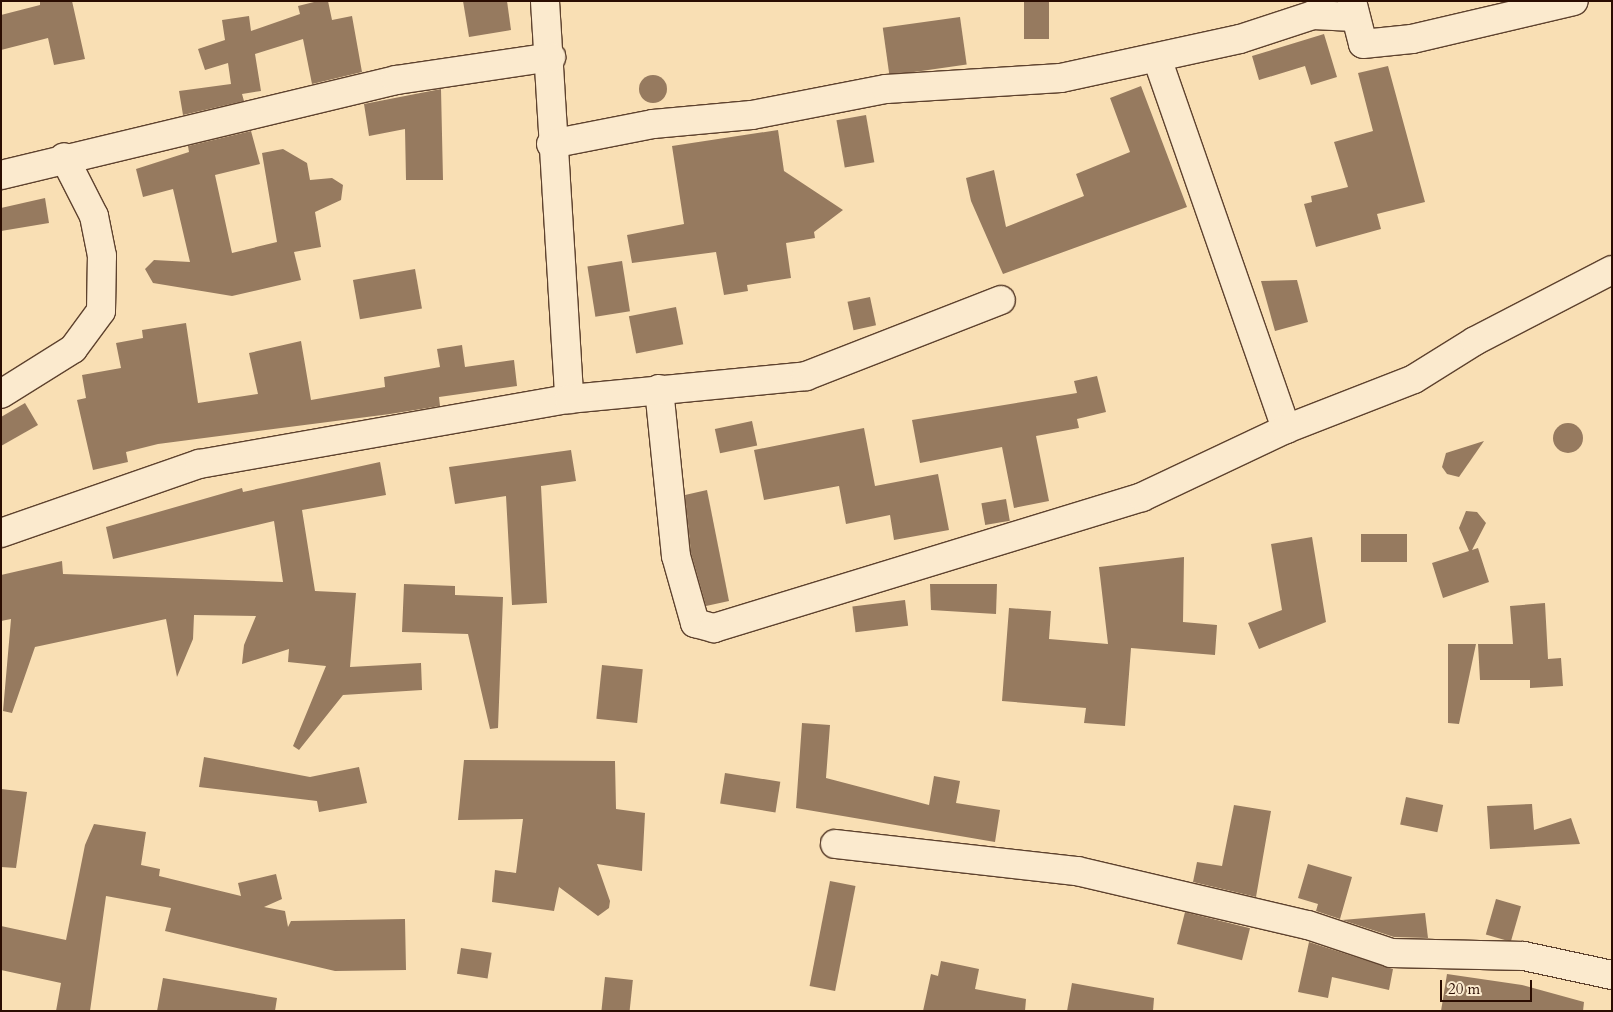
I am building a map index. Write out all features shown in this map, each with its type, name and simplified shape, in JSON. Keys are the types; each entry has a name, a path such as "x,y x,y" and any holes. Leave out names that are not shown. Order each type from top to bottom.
{"street":[{"path":"545,1 551,57 551,144 569,399"},
{"path":"551,144 653,124 752,115 886,90 1061,78 1157,58 1313,15 1353,9 1363,44 1412,39 1574,1"},
{"path":"1,175 64,157 396,80 551,57"},
{"path":"1157,58 1286,429"},
{"path":"1,394 73,348 100,311 102,256 94,216 64,157"},
{"path":"659,389 676,556 695,623 714,628 1142,497 1286,429 1414,379 1475,341 1612,270"},
{"path":"1,533 199,464 569,399 806,376 1000,300"},
{"path":"835,844 1077,871 1308,925 1392,953 1524,956 1612,975"}],"building":[{"path":"40,1 72,1 85,59 54,65 48,38 1,50 1,15 40,5"},
{"path":"318,1 328,1 332,20 352,16 362,72 312,84 303,39 255,54 261,91 242,94 244,101 183,115 179,91 231,84 228,63 205,70 198,49 225,40 222,20 249,16 251,31 300,14 298,6"},
{"path":"463,1 507,1 511,30 469,37"},
{"path":"1024,1 1049,1 1049,39 1024,39"},
{"path":"960,17 967,65 889,75 883,28"},
{"path":"1324,34 1337,77 1311,85 1305,66 1259,80 1252,56"},
{"path":"1388,66 1425,202 1377,214 1381,229 1316,247 1304,204 1312,202 1311,196 1348,187 1334,142 1373,131 1358,73"},
{"path":"653,75 663,79 667,89 663,99 653,103 643,99 639,89 643,79"},
{"path":"1141,86 1187,207 1003,274 971,201 966,178 994,170 1006,227 1084,196 1076,174 1130,152 1110,98"},
{"path":"441,89 443,180 406,180 405,129 369,136 364,104"},
{"path":"866,115 874,162 845,167 836,120"},
{"path":"778,130 784,171 843,210 814,232 815,238 786,243 791,278 747,285 748,291 724,295 716,252 632,263 627,235 684,224 672,146"},
{"path":"251,131 260,164 215,175 232,253 277,242 262,153 283,149 307,163 310,180 332,178 343,185 341,200 315,212 321,247 294,252 301,280 232,296 153,283 145,269 154,260 190,262 173,189 143,197 136,169 189,152 188,146"},
{"path":"45,198 49,223 1,231 1,208"},
{"path":"622,261 630,311 595,317 587,266"},
{"path":"415,269 422,308 360,319 353,280"},
{"path":"1297,280 1308,322 1275,331 1261,281"},
{"path":"870,297 876,325 854,330 848,302"},
{"path":"676,307 683,344 636,353 629,316"},
{"path":"186,323 198,403 258,394 249,353 301,341 311,400 385,387 384,377 440,367 437,349 462,345 465,367 514,360 517,386 439,397 440,406 158,444 126,452 128,462 93,470 77,400 86,398 82,375 121,368 116,343 143,338 142,330"},
{"path":"1097,376 1106,412 1077,419 1079,428 1036,436 1049,501 1014,508 1002,447 920,463 912,420 1077,393 1074,381"},
{"path":"25,403 38,425 1,446 1,417"},
{"path":"752,421 757,445 720,453 715,429"},
{"path":"1568,423 1579,427 1583,438 1579,449 1568,453 1557,449 1553,438 1557,427"},
{"path":"864,428 875,486 938,474 949,530 894,540 890,515 846,524 839,486 764,500 754,450"},
{"path":"1484,441 1459,477 1447,474 1442,467 1446,453"},
{"path":"571,450 576,481 541,486 547,603 512,605 506,496 455,504 449,467"},
{"path":"380,462 386,495 302,510 315,591 356,593 350,667 421,663 422,690 343,695 299,750 293,746 326,666 288,662 289,649 242,664 244,645 256,616 194,615 193,639 177,677 166,619 35,647 12,713 3,711 11,619 1,621 1,575 62,561 63,574 283,582 274,521 113,559 106,527 242,488 243,492"},
{"path":"707,490 729,601 706,606 691,553 685,495"},
{"path":"1006,499 1010,521 985,525 981,503"},
{"path":"1466,511 1477,512 1486,523 1472,550 1478,548 1489,582 1443,598 1432,563 1469,551 1459,528"},
{"path":"1361,534 1407,534 1407,562 1361,562"},
{"path":"1312,537 1326,622 1259,649 1248,623 1282,610 1271,544"},
{"path":"1184,557 1183,622 1217,625 1215,655 1131,648 1125,726 1084,723 1086,708 1002,701 1009,608 1051,611 1049,639 1108,644 1099,567"},
{"path":"404,584 455,586 455,595 503,597 498,728 490,729 468,634 402,632"},
{"path":"930,584 997,584 996,614 931,610"},
{"path":"905,600 908,626 856,632 852,606"},
{"path":"1545,603 1548,659 1561,658 1563,686 1530,688 1530,680 1480,680 1478,644 1513,644 1510,606"},
{"path":"1448,644 1476,644 1459,724 1448,723"},
{"path":"602,665 643,669 637,723 596,719"},
{"path":"802,723 830,725 826,778 929,805 934,776 960,781 956,803 1000,810 995,842 796,808"},
{"path":"204,757 310,777 359,767 367,803 319,812 317,801 199,787"},
{"path":"464,760 615,761 616,809 645,813 642,871 597,864 610,901 609,908 598,916 559,887 554,911 492,902 495,870 516,873 523,819 458,820"},
{"path":"725,773 780,782 775,812 720,804"},
{"path":"1,789 27,792 16,868 1,867"},
{"path":"1406,797 1443,805 1437,832 1400,824"},
{"path":"1532,804 1534,830 1571,818 1580,844 1490,849 1487,806"},
{"path":"1234,805 1271,811 1256,897 1193,882 1197,862 1222,866"},
{"path":"94,824 146,832 141,865 160,869 159,876 241,896 238,883 276,874 282,899 264,907 285,911 288,927 291,921 405,919 406,970 335,971 165,931 171,908 106,896 90,1011 56,1011 61,983 1,970 1,926 66,940 85,845"},
{"path":"1308,864 1352,877 1340,919 1316,911 1318,904 1298,898"},
{"path":"830,881 856,886 835,991 810,986"},
{"path":"1496,899 1521,906 1511,942 1486,935"},
{"path":"1185,912 1250,928 1242,960 1177,944"},
{"path":"1425,913 1428,938 1394,937 1342,920"},
{"path":"1309,942 1393,969 1389,990 1332,977 1328,998 1298,992"},
{"path":"461,948 492,953 488,979 457,974"},
{"path":"941,961 979,969 975,989 1026,999 1025,1011 923,1011 931,974 938,976"},
{"path":"1447,974 1522,985 1584,1002 1583,1011 1441,1011"},
{"path":"605,977 633,980 630,1011 601,1011"},
{"path":"163,978 277,998 275,1011 157,1011"},
{"path":"1072,983 1154,998 1153,1011 1067,1011"}]}
